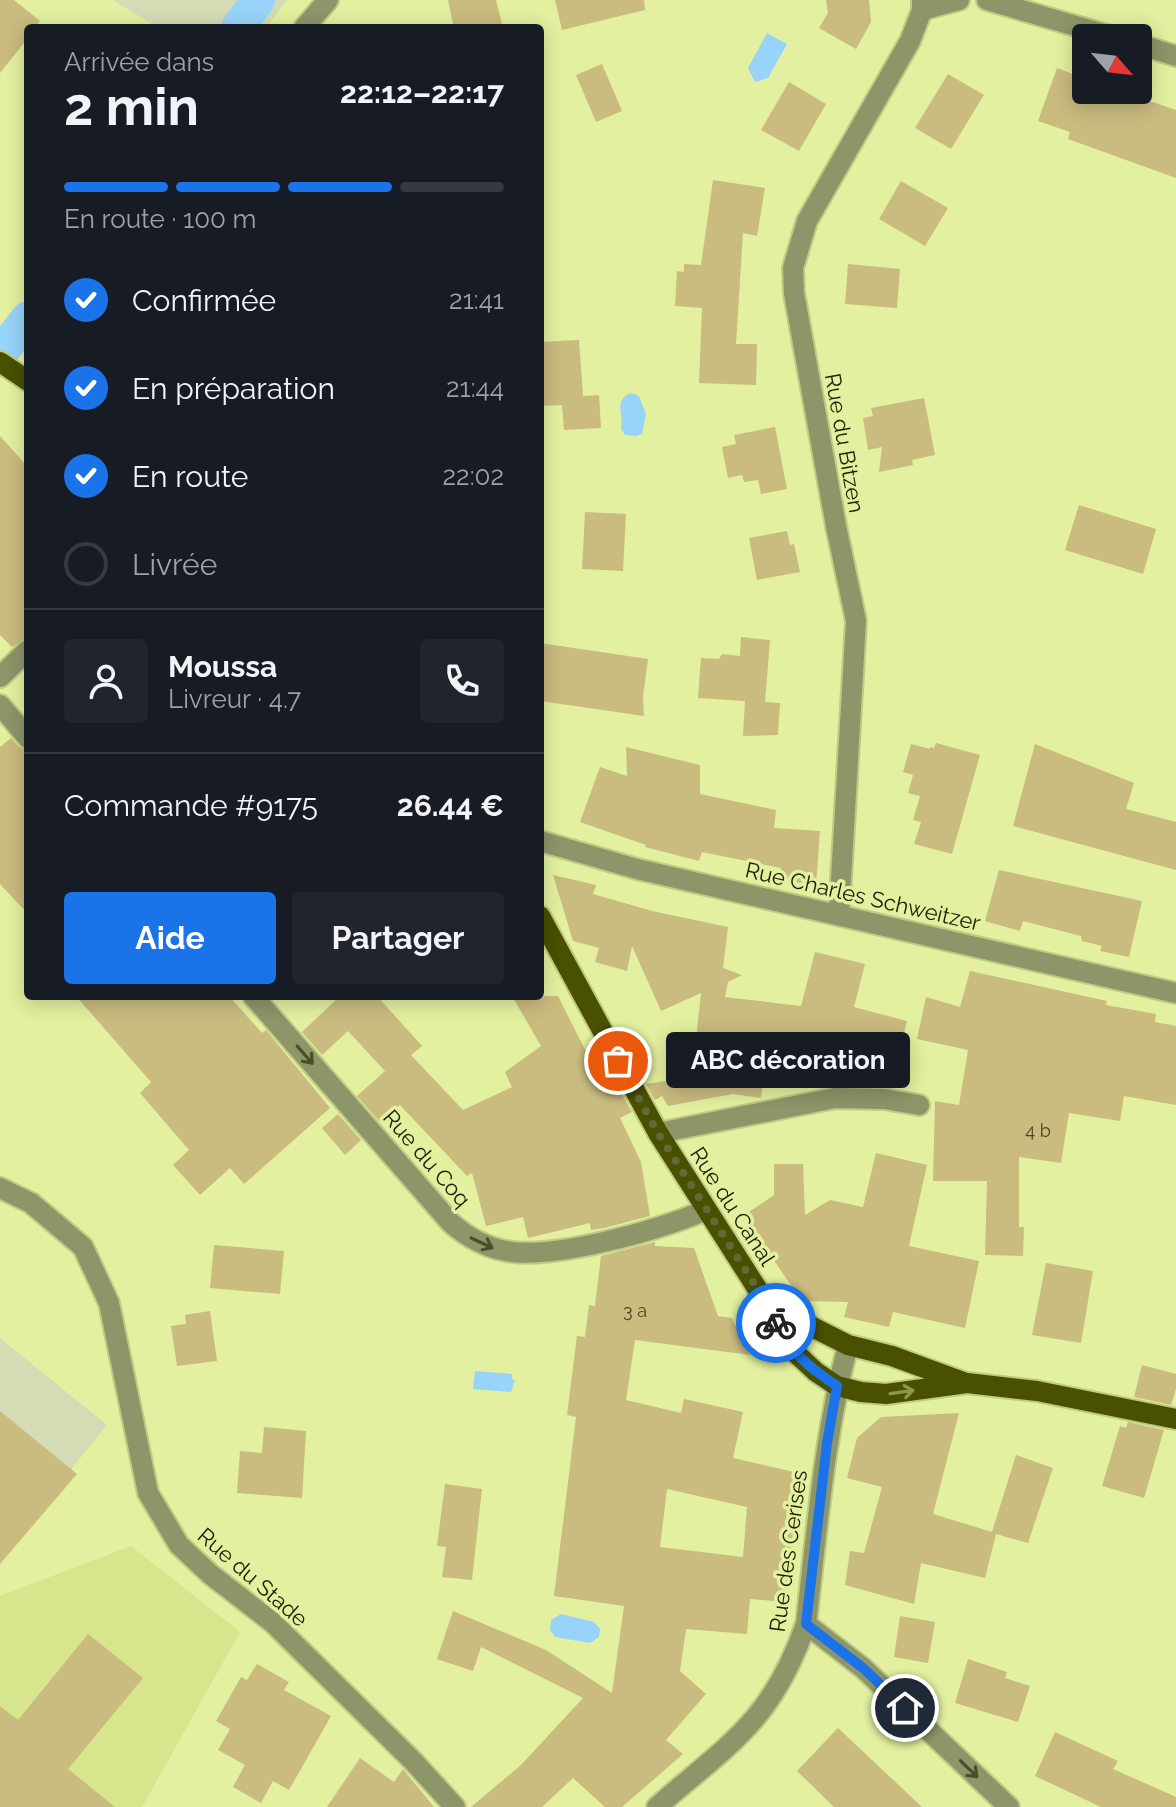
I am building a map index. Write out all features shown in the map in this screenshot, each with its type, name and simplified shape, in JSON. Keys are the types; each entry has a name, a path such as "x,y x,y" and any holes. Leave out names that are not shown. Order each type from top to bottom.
{"main road":[{"path":"0,362 24,378"},
{"name":"Rue du Canal","path":"544,923 658,1133 767,1304 786,1344 816,1372 837,1386"},
{"path":"767,1304 848,1345 892,1356 967,1383 1037,1391 1176,1419"},
{"path":"837,1386 886,1394 967,1383"}],"street":[{"name":"Rue du Bitzen","path":"839,914 856,621 827,480 794,293 793,268 807,221 910,41 922,5 959,0"},
{"path":"987,0 1072,25"},
{"path":"1152,48 1176,56"},
{"path":"0,677 24,654"},
{"path":"0,705 24,733"},
{"name":"Rue Charles Schweitzer","path":"544,842 637,869 1176,993"},
{"name":"Rue du Coq","path":"256,1000 451,1223 477,1242 505,1251 543,1253 649,1231 706,1210"},
{"name":"Rue du Canal","path":"658,1133 835,1098 884,1099 919,1105"},
{"name":"Rue du Stade","path":"0,1188 31,1203 83,1247 109,1303 148,1493 179,1545 210,1574 272,1622 413,1761 455,1807"},
{"name":"Rue des Cerises","path":"657,1807 754,1720 786,1670 806,1624 827,1443 848,1345"},
{"path":"806,1624 863,1668 1009,1807"}],"shaded area":[{"path":"113,0 287,0 269,24 152,24"},
{"path":"0,1338 107,1425 0,1557"},
{"path":"131,1546 240,1632 142,1807 0,1807 0,1596"}],"water":[{"path":"767,33 787,44 768,78 755,82 748,68"},
{"path":"631,393 639,396 646,414 642,434 636,436 625,435 621,429 622,399"},
{"path":"475,1371 512,1374 515,1380 511,1392 473,1389"},
{"path":"561,1614 594,1622 600,1629 599,1637 590,1643 555,1637 550,1630 551,1620"}],"building":[{"path":"0,0 14,0 40,21 38,24 24,24 24,43 0,73"},
{"path":"448,0 496,0 502,24 453,24"},
{"path":"555,0 644,0 645,10 562,30"},
{"path":"826,0 869,0 871,22 856,49 819,28 828,13"},
{"path":"602,64 622,111 596,122 576,75"},
{"path":"1057,68 1072,74 1072,104 1152,102 1176,110 1176,178 1068,139 1070,132 1038,121"},
{"path":"948,74 984,95 951,149 915,128"},
{"path":"789,82 826,104 799,151 761,130"},
{"path":"713,180 765,188 757,236 743,233 736,344 757,344 756,385 699,383 702,308 675,306 677,271 684,272 684,264 701,265"},
{"path":"901,181 948,208 925,246 879,219"},
{"path":"848,264 900,269 897,308 845,304"},
{"path":"579,340 583,396 599,395 601,428 564,430 562,405 544,406 544,342"},
{"path":"924,398 935,455 912,460 913,465 879,472 882,447 868,450 863,418 873,416 871,408"},
{"path":"775,427 787,489 761,494 758,480 744,482 742,475 728,478 722,447 736,444 734,435"},
{"path":"0,436 24,463 24,640 12,647 0,635"},
{"path":"1079,505 1156,529 1143,574 1065,550"},
{"path":"585,512 626,514 623,571 582,569"},
{"path":"787,531 790,545 794,544 800,572 757,580 749,538"},
{"path":"741,637 770,640 765,702 780,703 778,735 743,736 745,701 698,698 701,658 719,659 722,654 740,656"},
{"path":"544,644 648,659 644,716 544,702"},
{"path":"11,738 24,749 24,910 0,884 0,747"},
{"path":"936,743 980,755 952,854 914,844 921,822 913,820 920,796 908,793 913,775 903,772 911,744 930,749"},
{"path":"1035,744 1134,783 1126,809 1176,822 1176,870 1013,826"},
{"path":"626,747 700,765 700,794 776,810 774,828 820,831 816,886 780,879 781,868 702,852 699,861 645,847 580,822 600,767 627,776"},
{"path":"999,870 1142,901 1129,957 1100,951 1102,946 1082,941 1081,936 1023,921 1020,931 985,921"},
{"path":"553,875 596,885 593,894 652,911 728,927 723,968 742,975 728,982 725,997 801,1006 815,952 865,964 854,1007 907,1021 900,1047 848,1032 841,1057 769,1040 761,1098 733,1094 668,1106 662,1096 655,1100 646,1084 692,1077 701,993 661,1011 632,946 627,971 595,962 599,948 573,941"},
{"path":"970,971 1107,1001 1106,1005 1156,1014 1155,1022 1176,1026 1176,1105 1124,1096 1120,1121 1069,1113 1061,1163 1019,1157 1019,1227 1024,1227 1023,1256 985,1255 987,1181 933,1181 935,1101 959,1105 968,1050 917,1039 926,997 960,1007"},
{"path":"544,996 558,996 606,1091 619,1089 632,1112 620,1118 641,1162 650,1216 591,1230 590,1223 528,1238 523,1217 486,1226 472,1173 467,1176 400,1105 380,1122 357,1096 385,1071 348,1031 322,1055 302,1032 336,1000 381,1000 422,1046 411,1055 463,1110 512,1087 505,1072 541,1046 514,1000 544,1000"},
{"path":"79,1000 233,1000 262,1033 266,1030 330,1108 244,1184 230,1168 200,1195 173,1165 189,1150 140,1093 151,1082"},
{"path":"338,1114 361,1140 345,1155 322,1128"},
{"path":"876,1153 927,1165 909,1246 979,1261 965,1328 893,1312 889,1327 844,1317 848,1302 802,1301 743,1216 774,1195 774,1164 803,1164 805,1215 830,1200 863,1207"},
{"path":"655,1242 655,1246 694,1248 718,1316 732,1318 750,1355 635,1340 626,1400 681,1413 684,1399 743,1412 733,1458 803,1474 796,1503 786,1602 750,1599 747,1634 686,1629 680,1671 706,1694 666,1740 683,1754 622,1807 605,1807 573,1778 542,1807 471,1807 521,1765 583,1698 481,1647 473,1671 437,1659 453,1611 546,1650 612,1693 624,1606 554,1596 576,1417 567,1415 577,1336 585,1337 589,1305 595,1306 601,1256","holes":["667,1489 747,1507 743,1557 660,1547"]},
{"path":"214,1245 284,1251 280,1294 210,1288"},
{"path":"1046,1263 1093,1271 1081,1343 1032,1335"},
{"path":"210,1311 217,1361 177,1366 171,1326 186,1324 185,1315"},
{"path":"1142,1365 1176,1374 1171,1405 1134,1397"},
{"path":"0,1411 77,1474 0,1564"},
{"path":"959,1413 933,1514 992,1532 1016,1455 1053,1468 1028,1543 996,1534 985,1578 921,1563 914,1604 845,1585 850,1551 864,1553 882,1487 847,1478 857,1438 881,1417"},
{"path":"1128,1422 1164,1430 1144,1498 1102,1486 1120,1426 1126,1428"},
{"path":"264,1427 306,1431 302,1498 237,1493 240,1451 262,1453"},
{"path":"445,1484 482,1489 472,1580 442,1577 446,1547 437,1546"},
{"path":"900,1616 935,1622 928,1663 894,1657"},
{"path":"88,1634 143,1678 68,1769 115,1807 0,1807 0,1706 18,1720"},
{"path":"968,1659 1007,1672 1005,1678 1030,1686 1018,1722 955,1703"},
{"path":"257,1664 289,1682 284,1690 331,1716 289,1790 273,1781 261,1803 233,1787 245,1765 218,1750 230,1729 216,1721 241,1677 247,1680"},
{"path":"838,1728 922,1807 834,1807 797,1771"},
{"path":"1055,1732 1118,1761 1113,1769 1176,1797 1176,1807 1101,1807 1035,1776"},
{"path":"360,1758 394,1782 403,1769 434,1807 327,1807"}],"waterway":[{"path":"241,24 258,0"},
{"path":"0,354 24,323"}],"way so far":[{"path":"618,1061 658,1133 776,1323"}],"place":[{"name":"ABC décoration","path":"618,1061"}],"route":[{"path":"776,1323 786,1344 816,1372 837,1386 827,1443 806,1624 863,1668 905,1708"}]}
